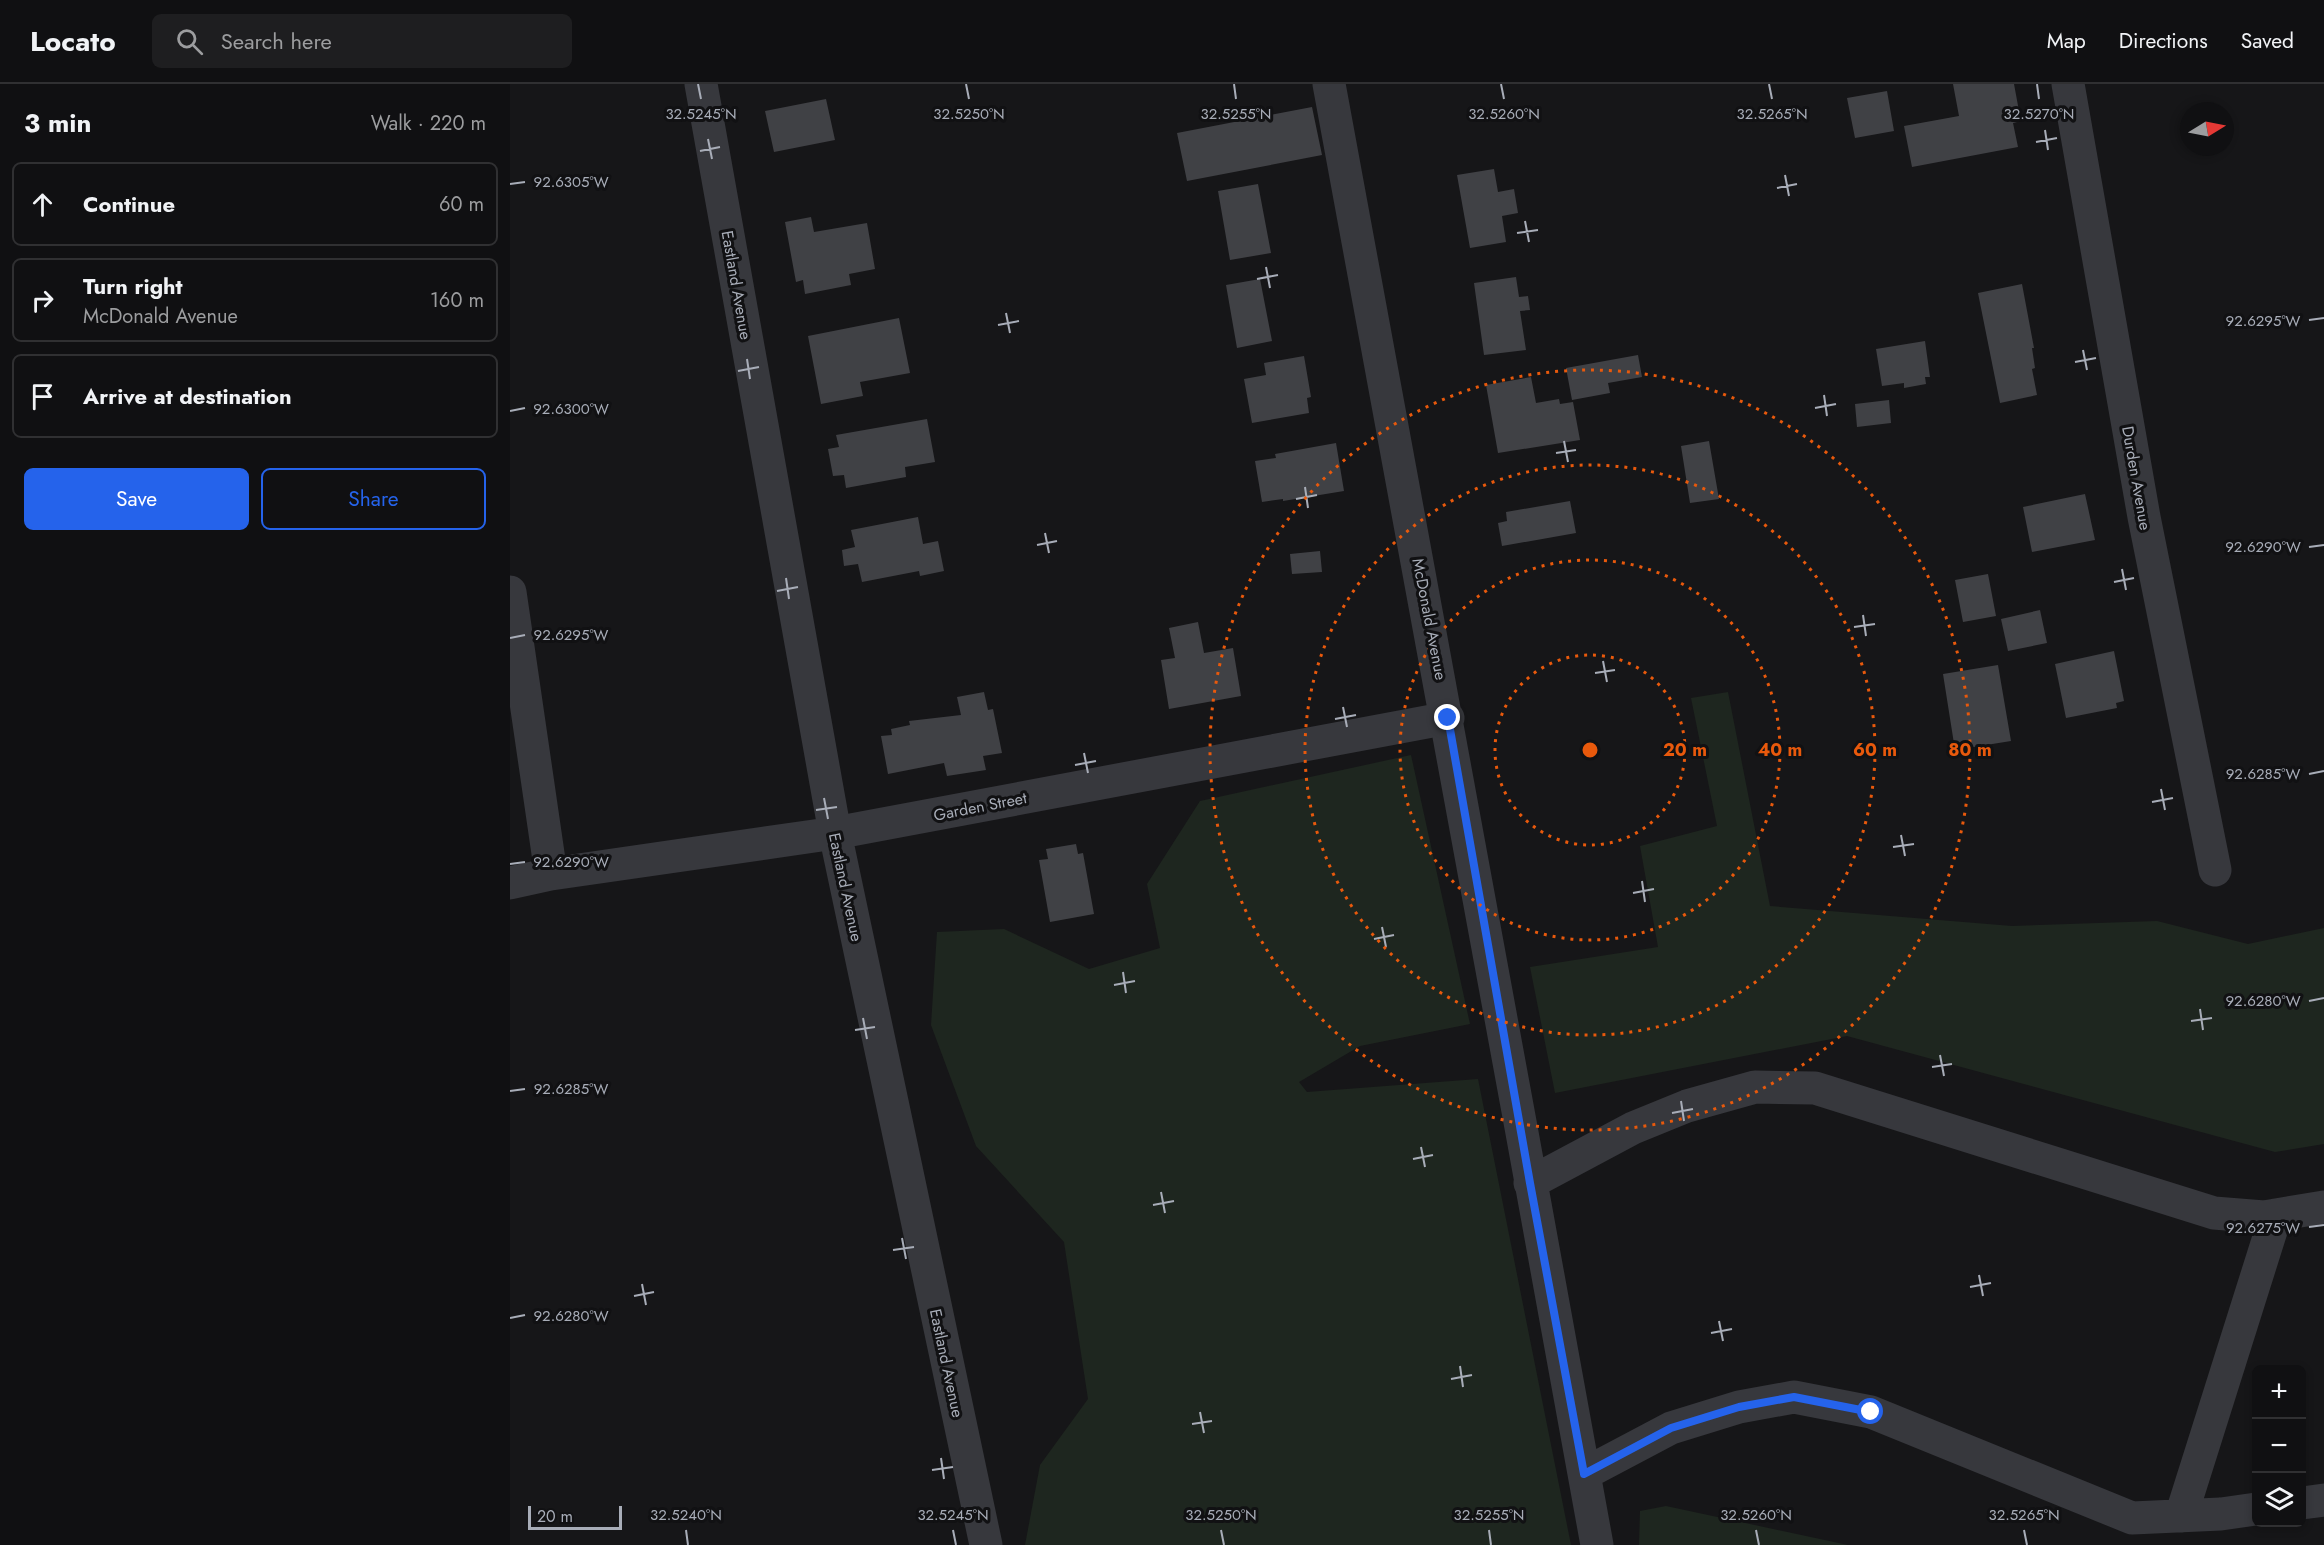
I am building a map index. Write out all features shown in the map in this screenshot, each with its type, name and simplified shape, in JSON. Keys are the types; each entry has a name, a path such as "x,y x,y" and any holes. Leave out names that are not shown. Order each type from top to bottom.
{"street":[{"name":"Eastland Avenue","path":"701,84 835,833 986,1545"},
{"name":"McDonald Avenue","path":"1329,84 1448,718 1597,1545"},
{"name":"Durden Avenue","path":"2068,84 2144,517 2215,870"},
{"path":"510,592 551,874"},
{"name":"Garden Street","path":"510,884 551,874 835,833 1448,718"},
{"path":"1530,1183 1633,1128 1687,1106 1755,1087 1815,1088 2214,1213 2264,1217 2324,1207"},
{"path":"2181,1516 2276,1215"},
{"path":"1584,1474 1671,1428 1739,1407 1794,1397 1871,1412 2132,1518 2221,1514 2252,1510"},
{"path":"2306,1502 2324,1500"}],"shaded area":[{"path":"1728,692 1770,906 2012,926 2157,921 2248,944 2324,928 2324,1144 2275,1152 1847,1036 1555,1093 1530,967 1658,947 1640,846 1717,826 1691,698"},
{"path":"1411,755 1470,1024 1360,1046 1299,1082 1307,1092 1478,1079 1571,1545 1025,1545 1040,1465 1088,1399 1064,1242 976,1146 931,1025 937,932 1004,929 1089,969 1160,948 1147,884 1200,801"},
{"path":"1666,1506 1848,1545 1639,1545 1640,1511"}],"building":[{"path":"1953,84 2014,84 2019,111 2015,112 2017,122 2013,123 2018,147 1912,167 1904,126 1959,116"},
{"path":"1887,91 1894,131 1855,138 1847,98"},
{"path":"826,99 835,140 774,152 765,111"},
{"path":"1312,107 1322,155 1187,181 1177,133"},
{"path":"1494,169 1498,192 1514,189 1518,213 1502,216 1506,242 1470,248 1457,175"},
{"path":"1258,184 1271,253 1230,260 1218,191"},
{"path":"811,217 814,232 867,223 875,269 849,274 851,285 805,294 803,280 796,282 785,222"},
{"path":"1516,277 1519,297 1528,296 1530,310 1520,311 1526,350 1484,355 1474,283"},
{"path":"1260,279 1272,341 1237,348 1226,285"},
{"path":"2022,284 2034,348 2032,348 2035,368 2032,369 2037,395 2000,403 1978,293"},
{"path":"899,318 910,373 860,382 863,396 821,404 808,336"},
{"path":"1925,341 1930,377 1925,377 1926,384 1904,388 1904,383 1882,386 1876,349"},
{"path":"1638,355 1642,377 1608,383 1610,393 1572,400 1566,368"},
{"path":"1304,356 1311,397 1307,398 1309,413 1252,423 1244,379 1266,375 1264,363"},
{"path":"1531,377 1536,403 1559,399 1560,404 1573,402 1580,440 1498,453 1486,385"},
{"path":"1889,400 1891,423 1857,427 1855,404"},
{"path":"927,419 935,462 905,467 906,477 846,488 844,475 833,476 828,449 839,447 836,435"},
{"path":"1709,441 1719,499 1690,503 1681,446"},
{"path":"1336,443 1344,491 1283,501 1283,499 1262,502 1255,461 1276,458 1275,454"},
{"path":"2085,494 2095,540 2032,552 2023,507"},
{"path":"1570,501 1576,533 1502,546 1498,523 1507,521 1506,512"},
{"path":"918,517 923,544 938,541 944,571 920,576 919,571 862,582 858,564 844,566 842,550 855,547 851,530"},
{"path":"1320,551 1322,572 1292,574 1290,554"},
{"path":"1988,574 1996,616 1963,622 1955,580"},
{"path":"2040,610 2047,643 2008,651 2001,619"},
{"path":"1198,622 1204,653 1233,648 1241,696 1169,709 1161,660 1175,658 1169,628"},
{"path":"2114,651 2124,701 2116,703 2117,708 2066,718 2055,664"},
{"path":"1998,665 2011,741 1955,750 1943,674"},
{"path":"984,692 988,710 993,709 1002,753 983,756 986,770 947,776 944,763 888,774 881,736 892,735 891,729 910,725 909,721 961,715 957,697"},
{"path":"1076,844 1078,854 1083,853 1094,914 1050,922 1039,860 1048,859 1046,849"}],"route":[{"path":"1448,718 1584,1474 1671,1428 1739,1407 1794,1397 1871,1412"}]}
